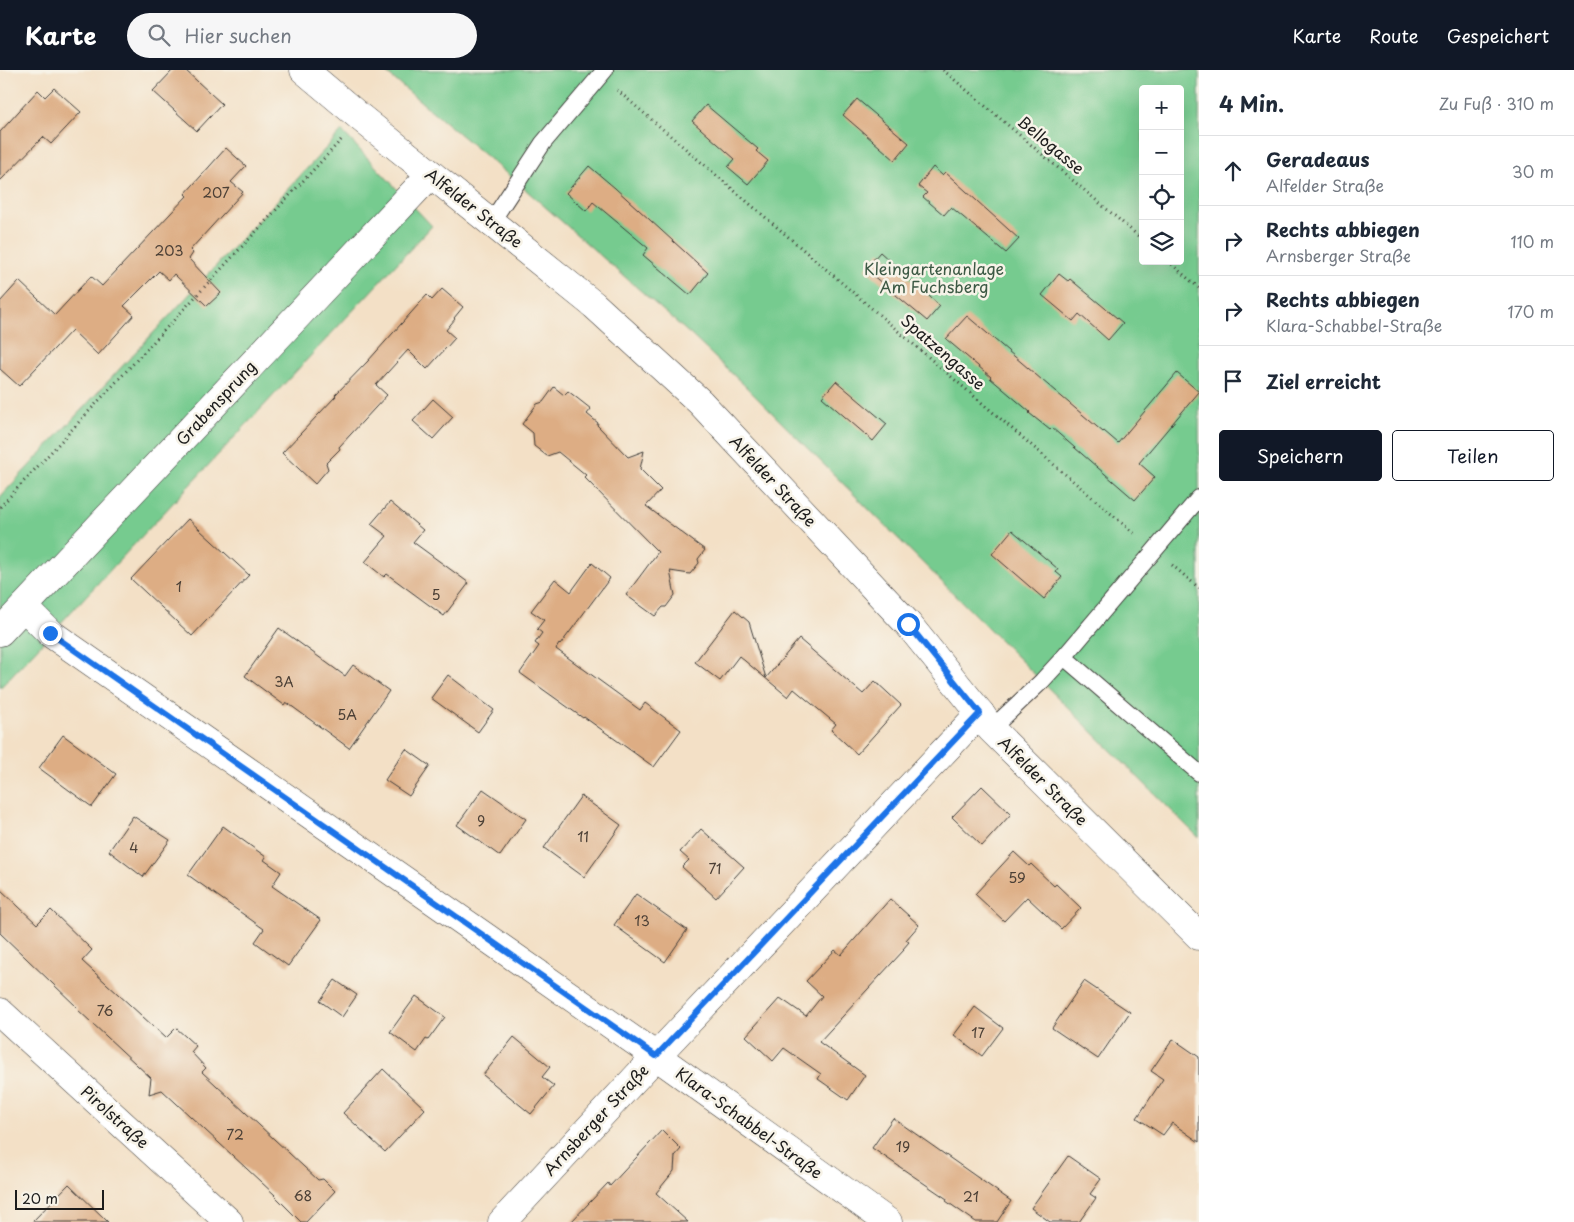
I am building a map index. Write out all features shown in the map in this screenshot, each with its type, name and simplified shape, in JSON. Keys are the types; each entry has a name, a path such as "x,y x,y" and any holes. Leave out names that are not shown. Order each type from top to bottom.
{"street":[{"name":"Alfelder Straße","path":"304,70 594,305 700,402 908,624 986,721 1199,936"},
{"name":"Grabensprung","path":"0,632 431,174"},
{"name":"Klara-Schabbel-Straße","path":"24,607 50,633 656,1056 888,1222"},
{"name":"Arnsberger Straße","path":"502,1222 656,1056 986,721"},
{"name":"Pirolstraße","path":"0,1012 229,1222"}],"lane":[{"path":"492,222 543,143 603,73"},
{"path":"986,721 1042,681 1199,498"},
{"path":"1064,657 1199,774"}],"path":[{"name":"Bellogasse","path":"943,70 1139,237"},
{"name":"Spatzengasse","path":"603,73 1199,588"},
{"path":"0,507 361,118"},
{"path":"1173,265 1199,288"}],"green space":[{"name":"Kleingartenanlage Am Fuchsberg","path":"383,70 1199,70 1199,838 743,384 691,335 518,183"},
{"path":"342,131 432,226 0,688 0,497"}],"building":[{"path":"173,70 185,70 222,104 197,131 153,91"},
{"path":"54,88 81,112 51,144 43,137 0,181 0,132 38,90 45,97"},
{"path":"857,99 909,143 895,160 843,115"},
{"path":"706,105 758,149 756,151 768,161 748,184 728,167 735,159 692,121"},
{"path":"226,148 246,166 231,182 243,192 190,250 193,253 189,259 221,293 207,306 174,274 169,280 159,271 124,306 134,315 98,355 72,330 19,386 0,369 0,302 19,281 55,315 91,276 102,286 187,196 185,194"},
{"path":"589,166 708,273 690,295 643,255 648,248 593,202 586,211 566,193"},
{"path":"933,167 942,175 945,172 1019,239 1006,253 951,207 944,215 923,197 927,193 918,186"},
{"path":"880,252 940,306 927,321 865,269"},
{"path":"1059,274 1068,281 1070,279 1123,323 1108,340 1079,314 1073,321 1042,295"},
{"path":"442,289 463,307 446,330 455,338 427,369 408,350 376,385 387,395 326,463 328,469 315,484 282,453 427,295 432,300"},
{"path":"967,316 1118,443 1177,373 1199,392 1139,463 1155,477 1135,500 1052,428 1050,430 1029,413 991,377 946,339"},
{"path":"836,381 887,424 873,441 822,397"},
{"path":"554,387 564,395 568,391 591,409 587,414 598,423 597,425 628,457 644,451 640,469 661,490 646,506 705,550 698,559 699,563 690,574 670,571 675,595 666,607 663,607 655,616 626,595 658,552 584,477 586,475 558,452 547,456 534,446 533,433 522,424 537,404 543,402"},
{"path":"433,399 453,417 433,439 413,421"},
{"path":"390,502 423,530 413,542 469,583 444,616 387,574 384,577 365,562 387,536 371,524"},
{"path":"188,519 249,575 192,636 131,579"},
{"path":"1012,530 1058,569 1056,572 1062,577 1044,599 992,554"},
{"path":"592,563 610,578 556,649 640,710 645,703 681,730 654,767 520,673 539,646 535,643 542,633 537,629 544,620 531,611 555,579 571,592"},
{"path":"735,610 749,622 766,678 799,639 863,694 875,681 901,705 857,754 831,730 836,724 794,689 788,697 739,656 720,681 695,662"},
{"path":"279,628 345,676 353,665 389,691 349,748 286,702 284,705 245,676"},
{"path":"448,675 494,710 478,732 431,698"},
{"path":"63,735 116,774 92,807 39,768"},
{"path":"406,749 430,766 409,796 385,780"},
{"path":"982,786 1011,814 982,846 952,817"},
{"path":"483,789 526,819 500,856 457,825"},
{"path":"581,796 621,825 584,877 544,848"},
{"path":"133,816 170,840 143,877 109,851"},
{"path":"223,826 266,857 264,860 281,872 272,886 321,920 288,966 255,942 264,929 188,875"},
{"path":"701,829 744,867 716,898 682,867 689,860 680,852"},
{"path":"1014,852 1029,866 1031,864 1054,886 1056,884 1081,908 1061,929 1027,897 1004,921 975,894"},
{"path":"0,889 37,924 51,910 92,950 82,961 166,1038 176,1028 196,1046 191,1052 206,1068 202,1072 318,1180 323,1179 335,1191 306,1222 301,1222 275,1195 162,1090 149,1094 151,1078 0,933"},
{"path":"636,894 687,930 665,962 614,925"},
{"path":"890,899 919,925 906,940 909,942 904,950 819,1042 865,1075 848,1100 818,1079 821,1074 784,1048 773,1061 746,1036 780,998 806,1016 822,996 806,981 835,950 841,955"},
{"path":"335,980 357,995 342,1017 320,1001"},
{"path":"1084,981 1130,1012 1098,1059 1052,1028"},
{"path":"416,996 445,1017 417,1052 390,1032"},
{"path":"975,1007 1003,1028 982,1056 954,1035"},
{"path":"514,1037 550,1067 542,1077 554,1086 531,1114 483,1075"},
{"path":"1173,1039 1199,1057 1199,1142 1172,1123 1163,1135 1137,1118 1163,1079 1151,1071"},
{"path":"383,1069 425,1109 385,1152 343,1113"},
{"path":"893,1118 1011,1201 997,1222 976,1222 946,1201 947,1199 872,1148"},
{"path":"662,1130 681,1149 675,1156 674,1171 656,1193 688,1222 571,1222 608,1183 610,1186"},
{"path":"1068,1156 1101,1179 1090,1194 1096,1198 1079,1222 1050,1222 1031,1208"},
{"path":"69,1184 108,1222 32,1222"}],"route":[{"path":"50,633 656,1056 980,713 908,624"}]}
